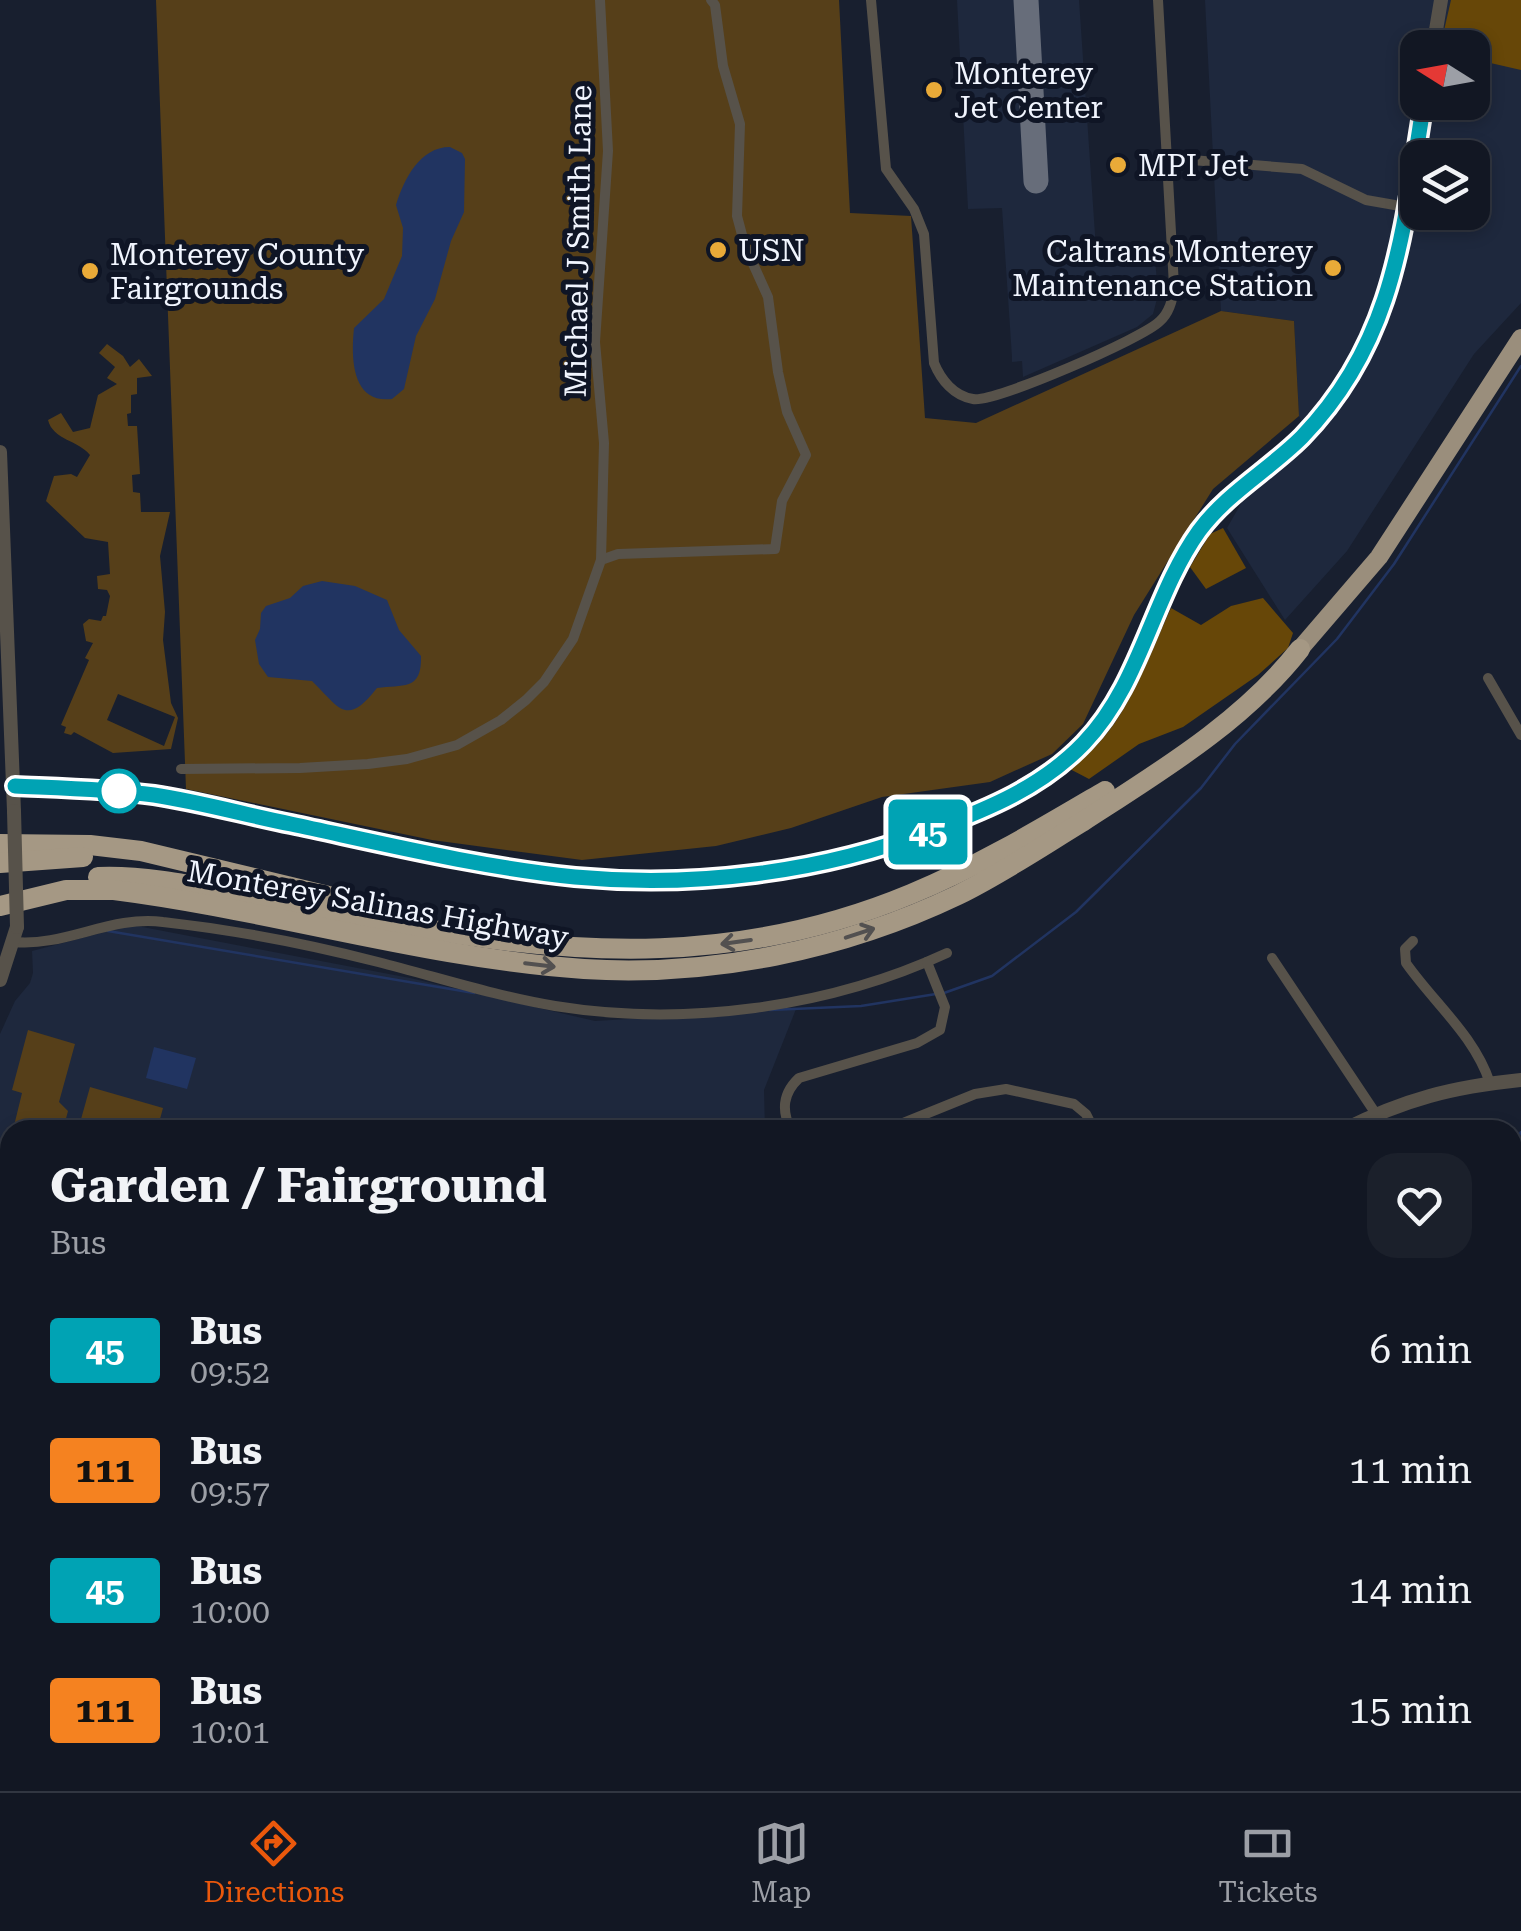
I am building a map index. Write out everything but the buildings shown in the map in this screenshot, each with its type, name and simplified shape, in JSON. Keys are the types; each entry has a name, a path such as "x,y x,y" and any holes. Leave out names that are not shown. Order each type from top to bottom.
{"highway":[{"name":"Monterey Salinas Highway","path":"134,893 504,960 564,967 676,968 786,953 913,914 960,894 1024,858 1213,732 1278,675 1378,558 1521,338"},
{"name":"Monterey Salinas Highway","path":"523,943 604,950 704,946 800,930 892,902 974,865 1145,768 1240,702 1300,650"},
{"path":"0,844 110,847 523,943"},
{"path":"0,863 120,856 229,872"},
{"path":"0,896 75,879 138,878 523,943"},
{"path":"0,906 66,890 96,888 134,893"},
{"path":"10,930 20,909 56,897 134,893"}],"street":[{"name":"Michael J Smith Lane","path":"181,769 368,764 407,759 456,745 501,720 544,682 573,638 601,560 604,443 596,342 608,123 600,0"},
{"path":"601,560 618,554 775,549 782,500 806,455 788,412 778,372 768,297 745,246 738,216 740,124 723,66 715,5 711,0"},
{"path":"872,0 886,169 914,210 924,234 934,363 944,382 964,396 986,399 1011,392 1128,340 1162,320 1170,306 1174,286 1158,0"},
{"path":"1436,30 1442,0"},
{"path":"1167,158 1302,169 1366,200 1400,205"},
{"path":"15,786 159,796 477,863 616,880 722,877 819,862 914,837 979,812 1032,786 1096,731 1124,688 1170,584 1199,532 1223,503 1300,439 1342,388 1387,298 1401,230"},
{"path":"0,452 15,786 10,930 0,980"},
{"path":"1488,678 1521,735"},
{"path":"10,930 46,942 117,923 163,922 350,955 538,1003 638,1014 707,1011 796,1000 864,984 947,953"},
{"path":"1413,941 1405,950 1406,962 1464,1034 1490,1083"},
{"path":"1272,958 1376,1114"},
{"path":"788,1120 785,1101 799,1078 916,1044 940,1030 945,1007 926,962"},
{"path":"1364,1120 1444,1090 1521,1080"},
{"path":"911,1120 976,1094 1006,1089 1074,1104 1089,1120"}],"shaded area":[{"path":"156,0 839,0 850,213 911,216 925,418 976,423 1221,311 1294,321 1299,416 1213,489 1134,615 1083,724 1052,754 990,782 882,797 791,828 716,846 582,860 432,840 186,789"},
{"path":"957,0 1079,0 1096,249 1154,246 1158,295 1153,314 1137,327 1023,377 1022,361 1012,362 1002,208 968,209"},
{"path":"1205,0 1521,0 1521,303 1474,354 1347,551 1285,620 1227,528 1242,502 1312,441 1299,416 1294,321 1221,311"},
{"path":"1451,0 1521,0 1521,70 1490,63 1490,30 1444,30"},
{"path":"107,344 130,367 139,359 152,376 137,378 137,394 131,395 131,413 127,414 128,426 137,426 140,474 132,475 133,492 140,493 141,512 170,512 160,556 163,640 171,703 178,718 171,749 113,753 74,732 64,733 66,727 61,725 93,643 86,641 83,624 89,619 101,621 106,616 110,596 107,590 98,589 97,576 110,574 108,542 85,538 46,501 54,476 77,477 90,455 55,432 48,420 61,413 73,432 90,428 98,395 117,384 107,378 115,367 99,353","holes":["118,694 175,717 164,746 107,720"]},
{"path":"1223,528 1246,568 1206,589 1190,567 1210,534"},
{"path":"1263,598 1293,633 1288,648 1258,675 1183,727 1139,744 1089,779 1068,768 1087,755 1118,718 1171,608 1201,625 1231,606"},
{"path":"132,925 410,978 595,1021 796,1009 764,1090 765,1120 0,1120 0,1034 15,1001 30,983 32,951"},
{"path":"28,1030 75,1044 59,1102 68,1111 66,1120 15,1120 22,1093 12,1090"},
{"path":"90,1087 163,1108 160,1120 81,1120"}],"water":[{"path":"450,147 465,159 464,212 451,241 435,299 416,336 404,389 392,399 378,399 368,394 356,376 354,328 384,299 402,256 403,228 396,205 409,175 430,152"},
{"path":"322,581 355,586 387,600 399,630 421,656 414,681 377,688 350,710 336,705 312,681 268,677 259,664 255,640 261,613 266,606 290,598 303,586"},
{"path":"154,1047 196,1058 187,1089 146,1078"}],"waterway":[{"path":"944,993 992,976 1076,912 1201,788 1235,744 1337,639 1394,564 1521,366"},
{"path":"108,931 474,993"},
{"path":"770,1010 861,1006 936,994"}],"taxiway":[{"path":"1026,0 1036,181"}],"bus line":[{"name":"45","path":"15,786 159,796 477,863 616,880 722,877 819,862 914,837 1014,796 1068,759 1096,731 1124,688 1170,584 1199,532 1223,503 1300,439 1342,388 1387,298 1421,120"}],"place":[{"name":"Monterey Jet Center","path":"934,90"},
{"name":"MPI Jet","path":"1118,165"},
{"name":"USN","path":"718,250"},
{"name":"Caltrans Monterey Maintenance Station","path":"1333,268"},
{"name":"Monterey County Fairgrounds","path":"90,271"}]}
